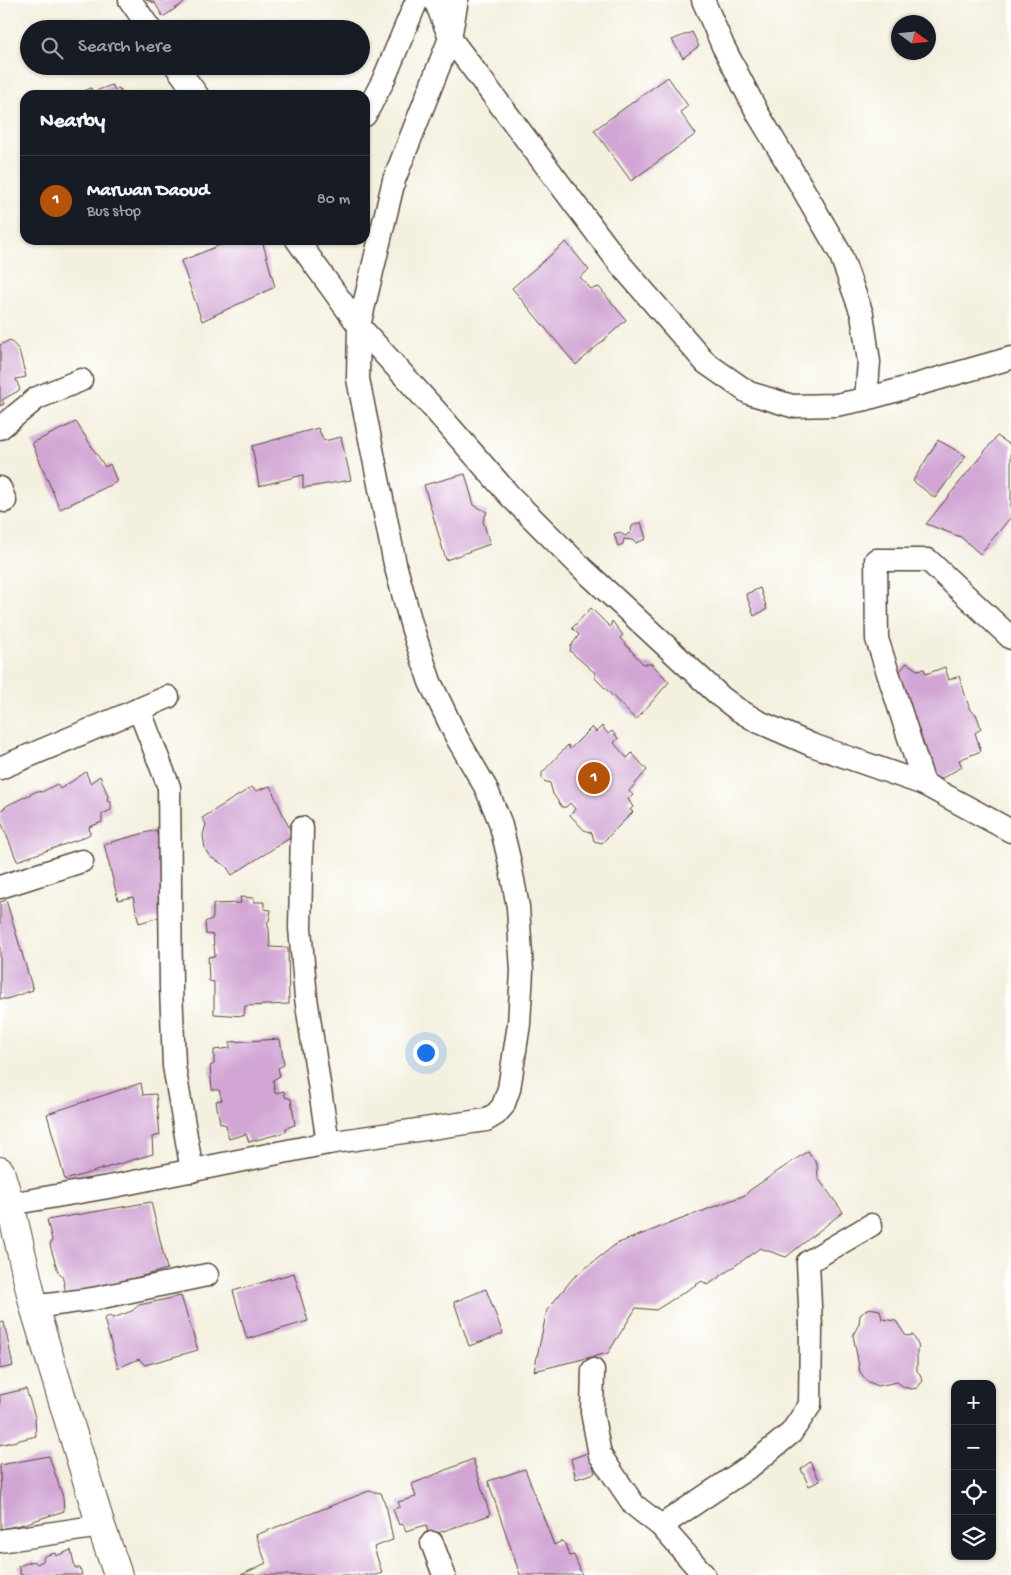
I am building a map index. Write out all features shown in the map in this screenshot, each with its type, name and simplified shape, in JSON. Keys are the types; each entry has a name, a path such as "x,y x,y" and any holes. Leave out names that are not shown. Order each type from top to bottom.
{"street":[{"path":"130,0 144,20"},
{"path":"370,106 383,81 417,0"},
{"path":"435,0 450,38 620,264 706,363 749,393 792,406 836,406 1011,358"},
{"path":"10,1204 192,1171 328,1143 486,1120 496,1114 503,1106 509,1089 518,1024 522,971 518,907 509,858 500,822 486,788 457,738 430,682 412,627 395,564 358,379 359,326 394,180 450,38 457,0"},
{"path":"703,0 723,46 758,114 840,253 862,314 869,362 866,399"},
{"path":"183,75 193,90"},
{"path":"301,245 359,326 510,496 584,569 721,697 756,720 812,745 924,784 1011,831"},
{"path":"0,428 37,398 81,380"},
{"path":"924,784 877,638 876,560 928,560 1011,638"},
{"path":"0,768 168,697"},
{"path":"139,709 169,787 171,987 174,1066 192,1171"},
{"path":"302,828 300,928 306,998 328,1143"},
{"path":"0,887 82,861"},
{"path":"0,1171 10,1204 34,1307 101,1526 118,1575"},
{"path":"660,1526 752,1465 791,1433 810,1405 808,1262 871,1225"},
{"path":"34,1307 93,1299 207,1275"},
{"path":"592,1370 592,1412 600,1455 634,1505 660,1526 704,1575"},
{"path":"0,1541 101,1526"},
{"path":"432,1543 444,1575"}],"building":[{"path":"146,0 188,0 163,17 155,3"},
{"path":"692,32 699,46 683,58 672,40"},
{"path":"668,77 688,106 680,112 696,134 631,181 594,130"},
{"path":"112,85 115,90 98,90"},
{"path":"566,242 589,270 580,277 591,289 599,287 626,320 576,365 512,288"},
{"path":"221,245 263,245 275,287 202,321 181,261"},
{"path":"10,340 19,350 26,377 16,379 20,390 2,400 4,404 0,406 0,345"},
{"path":"76,422 105,467 110,464 117,482 60,509 32,443"},
{"path":"318,428 324,441 341,437 351,480 303,488 303,475 259,486 252,446"},
{"path":"997,436 1011,445 1011,517 980,554 961,537 926,524"},
{"path":"938,440 966,456 935,498 913,481"},
{"path":"465,474 474,505 487,512 483,521 490,544 446,560 424,485"},
{"path":"641,522 646,539 636,543 632,540 624,539 623,544 618,546 614,534 619,532 625,536 631,532 632,526"},
{"path":"760,588 767,609 754,616 746,594"},
{"path":"591,608 610,627 612,621 623,635 620,638 643,664 652,664 669,682 636,720 595,678 595,673 570,651 571,646 579,635 572,628"},
{"path":"907,663 917,670 924,669 926,674 945,667 949,680 959,676 970,710 976,714 981,729 975,733 981,751 959,760 962,767 935,782 898,673"},
{"path":"602,726 608,734 612,731 618,738 614,743 627,758 632,753 647,770 629,791 633,795 628,799 633,807 630,810 633,812 602,843 594,841 592,833 584,830 570,815 575,809 570,803 566,807 562,807 553,794 550,783 542,778 542,773 568,745 570,749 592,727 596,732"},
{"path":"86,772 90,783 100,776 108,796 107,801 111,802 111,810 102,814 102,822 89,827 90,834 80,839 17,861 0,819 0,811 37,791 42,792 57,784 60,789"},
{"path":"270,786 293,836 232,875 226,866 210,857 205,849 203,835 206,824 202,818 252,787 256,791"},
{"path":"156,830 169,882 167,915 139,923 133,897 118,900 104,844"},
{"path":"240,897 254,898 254,902 264,902 264,909 271,910 267,923 270,947 288,948 289,1004 245,1006 244,1016 214,1014 214,982 209,981 208,957 215,956 213,935 206,934 205,922 213,918 213,904 241,903"},
{"path":"6,900 33,990 7,999 0,999 0,902"},
{"path":"280,1039 284,1065 278,1068 280,1076 273,1080 275,1093 284,1091 285,1097 291,1099 295,1125 286,1128 286,1132 249,1142 246,1134 229,1139 226,1125 220,1123 216,1101 222,1100 219,1090 212,1090 210,1066 214,1064 214,1050 230,1048 230,1042"},
{"path":"141,1083 143,1095 156,1094 160,1135 152,1137 153,1154 65,1180 47,1114"},
{"path":"808,1151 817,1164 818,1178 843,1212 786,1257 760,1248 708,1285 702,1281 656,1310 636,1308 608,1353 534,1371 547,1310 573,1278 616,1244 745,1195"},
{"path":"151,1202 167,1269 67,1297 62,1275 58,1272 50,1245 52,1240 47,1220"},
{"path":"294,1273 308,1321 247,1339 233,1291"},
{"path":"486,1289 503,1334 469,1346 454,1302"},
{"path":"181,1296 198,1350 145,1365 139,1359 118,1368 104,1319 109,1316 113,1318 132,1311 139,1305"},
{"path":"869,1308 880,1310 882,1319 896,1321 906,1336 913,1335 919,1347 917,1350 917,1371 923,1381 917,1388 904,1387 897,1382 878,1386 867,1381 860,1372 853,1335 859,1324 860,1315"},
{"path":"4,1322 13,1366 0,1369 0,1323"},
{"path":"26,1389 35,1417 36,1436 0,1445 0,1395"},
{"path":"590,1452 595,1473 576,1479 571,1459"},
{"path":"49,1456 63,1497 64,1511 24,1524 1,1529 0,1465"},
{"path":"473,1459 490,1515 429,1536 426,1525 406,1531 403,1524 399,1525 393,1509 400,1507 398,1502 416,1497 412,1484"},
{"path":"810,1462 820,1481 809,1486 801,1469"},
{"path":"525,1469 554,1545 562,1541 565,1544 569,1556 574,1555 582,1575 520,1575 488,1481"},
{"path":"369,1491 381,1493 387,1509 393,1540 374,1547 382,1573 376,1575 241,1575 266,1563 256,1535"},
{"path":"71,1550 75,1568 80,1568 82,1575 21,1575 18,1566 34,1561 37,1564 43,1561 44,1556 55,1553 56,1556"}],"place":[{"name":"Marwan Daoud","path":"594,778"}]}
